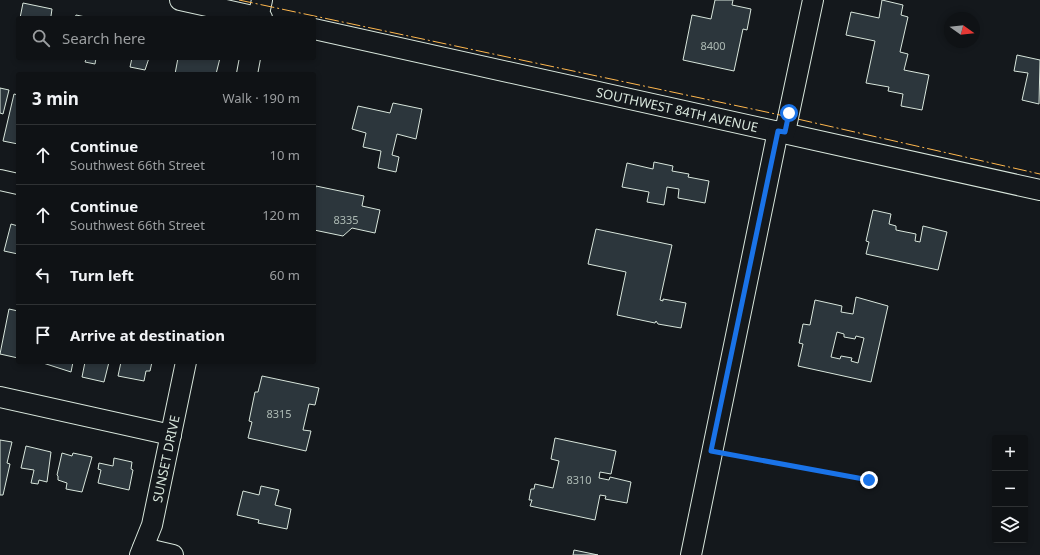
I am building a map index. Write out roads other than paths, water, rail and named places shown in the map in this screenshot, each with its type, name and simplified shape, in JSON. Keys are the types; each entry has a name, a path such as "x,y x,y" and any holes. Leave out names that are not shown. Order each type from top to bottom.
{"street":[{"path":"180,0 260,13"},
{"path":"691,555 711,451 781,132 813,0"},
{"name":"SOUTHWEST 84TH AVENUE","path":"316,29 1040,190"},
{"path":"247,72 250,60"},
{"path":"0,180 16,184"},
{"name":"SUNSET DRIVE","path":"142,552 152,525 186,364"},
{"path":"0,397 171,435"},
{"path":"142,552 173,555"}]}
